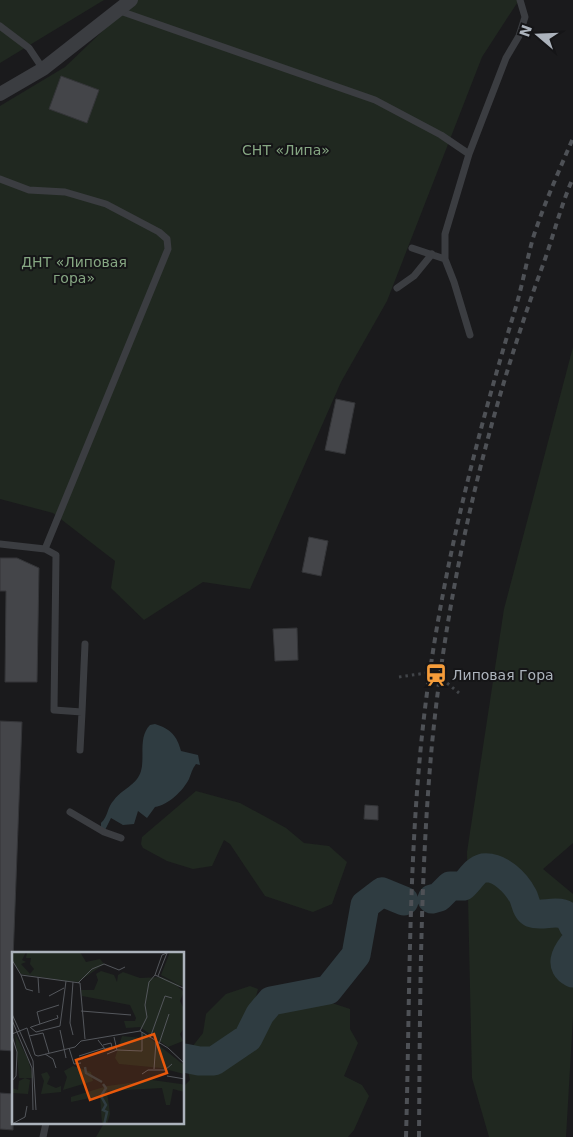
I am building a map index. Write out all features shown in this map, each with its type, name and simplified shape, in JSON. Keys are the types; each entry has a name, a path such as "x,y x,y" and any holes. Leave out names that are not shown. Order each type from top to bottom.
{"street":[{"path":"0,94 43,69 120,11 131,0"}],"lane":[{"path":"470,335 445,259 445,234 469,154 506,58 519,36 525,17 520,0"},
{"path":"120,11 375,100 441,135 469,154"},
{"path":"0,26 29,48 43,69"},
{"path":"0,179 29,190 65,192 106,204 159,232 167,239 168,244 165,261 45,549"},
{"path":"412,248 445,259"},
{"path":"397,288 414,276 432,254"},
{"path":"0,544 52,551 57,562 54,710 82,712"},
{"path":"80,750 85,644"},
{"path":"70,812 104,832 121,838"},
{"path":"43,1137 46,1124"}],"path":[{"path":"399,677 426,673 430,677 441,678 459,693"}],"green space":[{"path":"0,0 104,0 0,63"},
{"name":"СНТ «Липа»","path":"135,0 519,0 482,57 387,301 341,382 250,589 203,582 144,620 111,588 115,561 53,513 0,499 0,106 65,67"},
{"path":"573,347 573,843 543,869 573,894 573,1017 566,1137 489,1137 472,1078 467,852 504,609"},
{"path":"196,791 240,803 286,828 304,843 329,846 347,862 332,904 313,912 265,896 230,844 224,840 212,866 193,869 167,861 143,848 141,844 142,837"},
{"path":"250,986 258,989 248,1027 258,1023 274,1009 320,999 350,1009 350,1029 358,1043 344,1076 362,1085 369,1096 354,1130 348,1137 96,1137 103,1124 185,1124 185,1085 190,1080 185,1056 203,1033 206,1014 226,994"}],"shaded area":[{"path":"155,724 165,728 172,734 178,741 181,751 198,755 200,765 196,764 189,779 179,793 160,806 155,807 147,818 138,811 134,824 123,825 111,818 105,830 101,828 101,823 112,803 139,776 142,765 144,735 150,725"}],"building":[{"path":"61,76 99,90 87,123 49,109"},
{"path":"336,399 355,403 345,454 325,450"},
{"path":"309,537 328,541 321,576 302,572"},
{"path":"0,558 17,558 39,568 37,682 5,682 6,591 0,591"},
{"path":"297,628 298,660 275,661 273,629"},
{"path":"0,721 22,722 12,952 12,1051 0,1050"},
{"path":"365,805 378,806 378,820 364,819"},
{"path":"0,1093 12,1094 13,1130 0,1129"}],"waterway":[{"path":"432,899 439,897 450,886 463,886 480,869 489,868 507,876 512,881 523,896 530,912 537,914 560,913 565,915 573,925"},
{"path":"185,1058 214,1061 248,1038 260,1014 271,1001 328,990 356,955 365,905 382,892 404,901"},
{"path":"573,945 565,960 566,967 573,973"}],"railway":[{"path":"406,1137 410,927 415,822 424,717 439,614 472,463 517,304 533,238 573,138"},
{"path":"419,1137 421,940 425,842 432,744 448,621 459,560 488,439 523,320 573,178"}],"place":[{"name":"Липовая Гора","path":"436,675"}],"park label":[{"name":"ДНТ «Липовая гора»","path":"74,270"}]}
